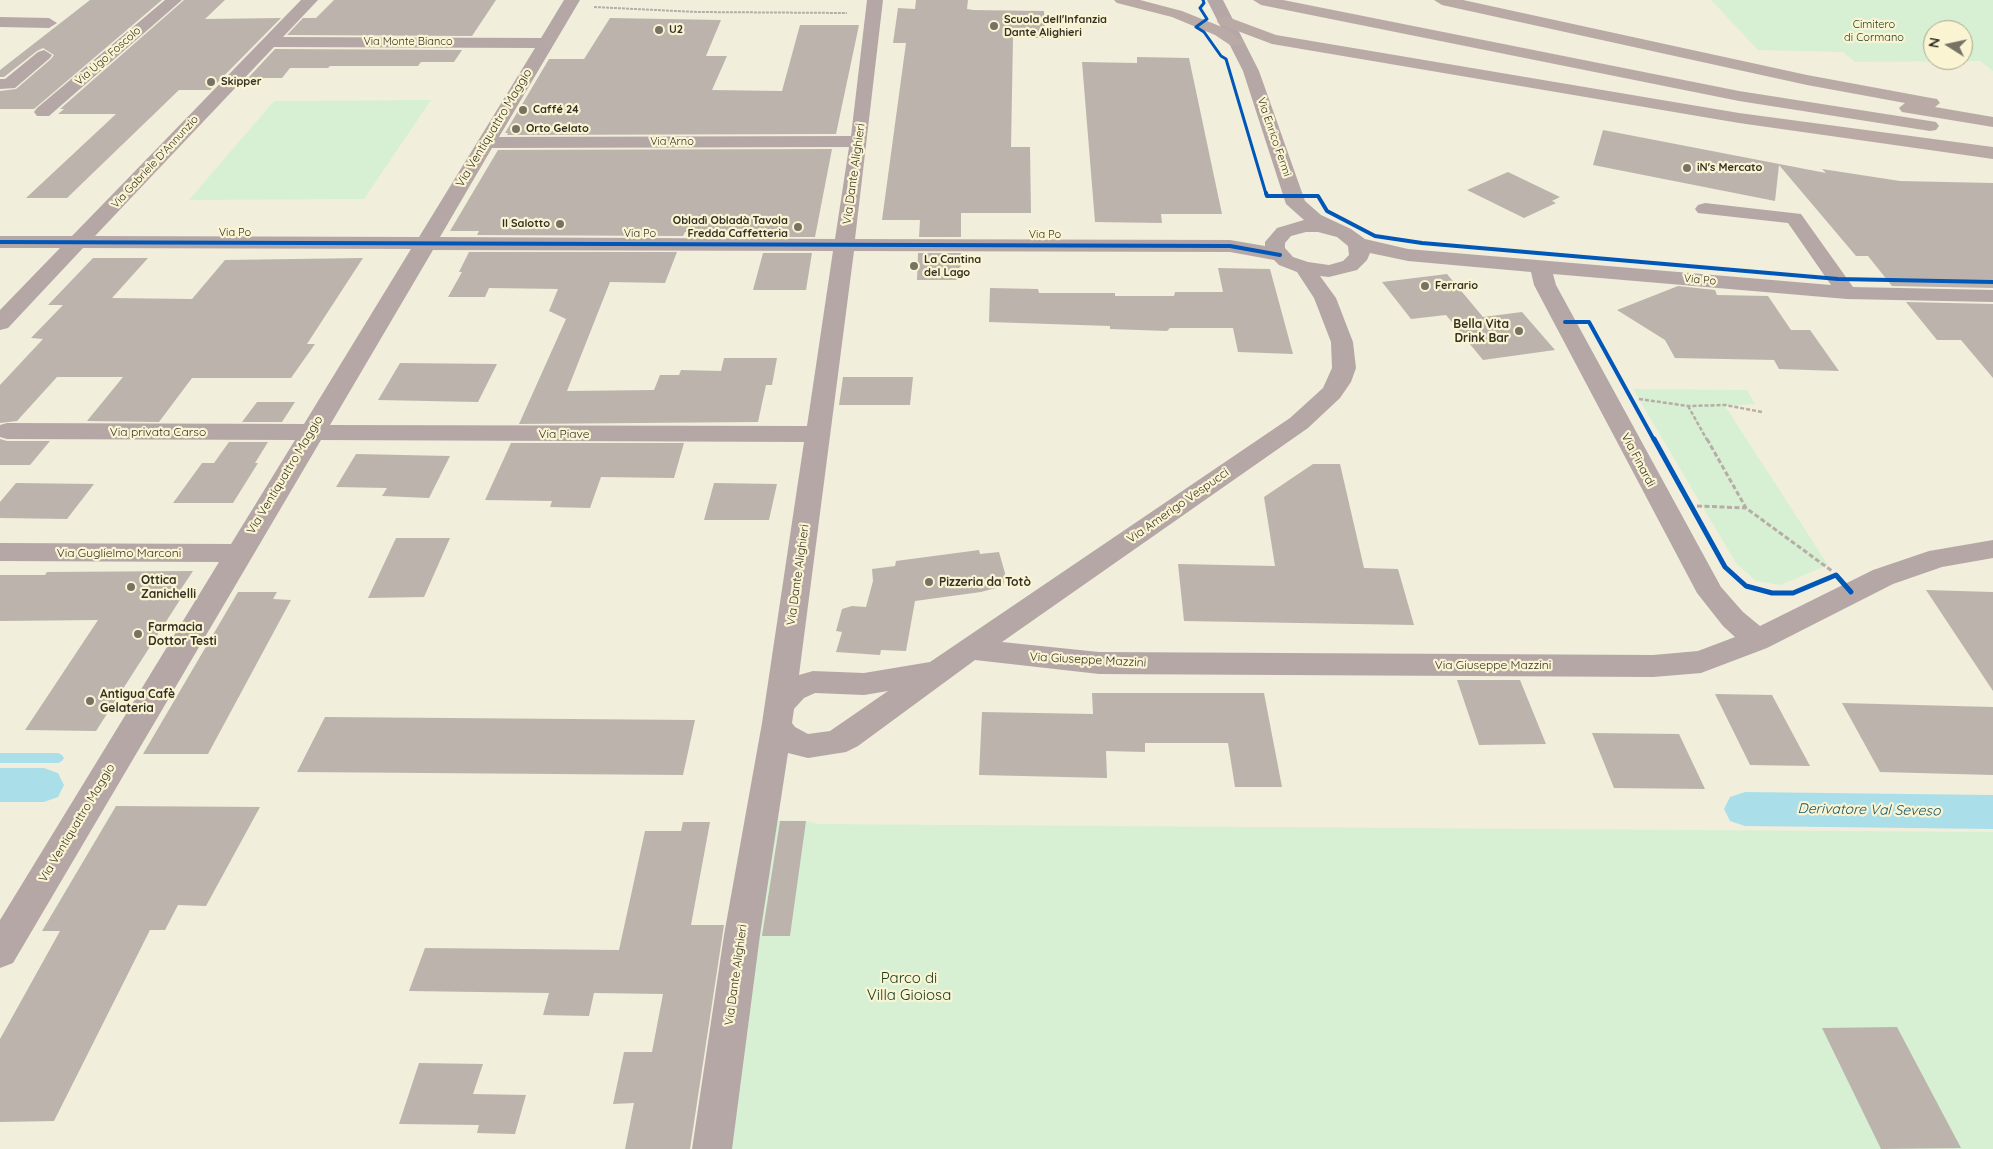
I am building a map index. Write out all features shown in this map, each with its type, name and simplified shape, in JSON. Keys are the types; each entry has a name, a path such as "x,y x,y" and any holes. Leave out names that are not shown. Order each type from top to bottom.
{"highway":[{"path":"1122,0 1177,14 1222,32 1239,35 1739,118 1993,153"},
{"path":"1261,0 1730,94 1993,136"},
{"path":"1324,0 1760,84 1993,122"},
{"path":"1442,0 1807,80 1993,117"},
{"path":"1177,14 1204,14 1223,6"},
{"path":"1252,50 1262,41 1272,39"}],"street":[{"name":"Via Ugo Foscolo","path":"43,112 174,0"},
{"name":"Via Gabriele D'Annunzio","path":"0,323 310,0"},
{"name":"Via Ventiquattro Maggio","path":"0,952 570,3"},
{"name":"Via Dante Alighieri","path":"712,1149 742,935 778,714 818,434 859,141 874,6"},
{"name":"Via Enrico Fermi","path":"1223,6 1239,35 1296,204 1283,240"},
{"path":"0,22 49,23"},
{"name":"Via Enrico Fermi","path":"1239,35 1252,50 1251,71"},
{"name":"Via Monte Bianco","path":"269,42 546,43"},
{"path":"0,84 9,84 44,56"},
{"name":"Via Arno","path":"485,143 859,141"},
{"path":"1296,204 1314,219 1344,233 1352,258 1331,280 1325,298"},
{"path":"1705,209 1794,218 1847,293"},
{"path":"1304,268 1283,240 1319,226 1334,229"},
{"name":"Via Po","path":"0,242 1230,246 1283,240"},
{"name":"Via Po","path":"1304,268 1323,270 1352,258 1408,255 1847,293 1993,296"},
{"name":"Via Finardi","path":"1540,266 1545,285 1711,593 1733,619 1758,640"},
{"name":"Via Amerigo Vespucci","path":"937,672 864,684 813,682 793,690 778,714 784,736 794,743 808,746 835,743 1299,423 1317,408 1332,393 1344,368 1342,342 1325,298 1304,268"},
{"name":"Via privata Carso","path":"6,431 310,433"},
{"name":"Via Piave","path":"310,433 818,434"},
{"name":"Via Giuseppe Mazzini","path":"970,649 1099,663 1653,666 1701,662 1758,640 1883,577 1939,558 1993,550"},
{"name":"Via Guglielmo Marconi","path":"0,552 239,554"}],"path":[{"path":"570,3 697,12 874,6"},
{"path":"1630,398 1688,406 1725,406 1762,412"},
{"path":"1688,406 1746,508 1836,575"},
{"path":"1695,514 1691,506 1746,508"},
{"path":"1828,578 1836,575"}],"green space":[{"name":"Cimitero di Cormano","path":"1711,0 1993,0 1993,71 1980,61 1973,61 1973,20 1923,20 1923,61 1855,62 1843,52 1758,50"},
{"path":"431,100 364,199 189,200 274,101"},
{"path":"1633,389 1747,390 1755,404 1725,406 1828,565 1780,585 1756,581 1736,563"},
{"name":"Parco di Villa Gioiosa","path":"769,820 806,821 818,824 1993,832 1993,1149 723,1149"}],"building":[{"path":"90,0 162,0 34,109 0,109 0,91 16,89 54,55 43,48 4,77 0,77 0,70"},
{"path":"184,0 225,0 205,19 281,18 210,90 179,90 67,198 26,198 116,114 58,114 64,109 60,109"},
{"path":"334,0 496,0 472,36 287,35 303,18 316,18"},
{"path":"916,0 968,0 967,9 973,10 1044,11 1045,38 1013,38 1011,147 1030,147 1031,213 961,213 961,237 919,237 920,220 882,220 906,43 893,43 898,8 915,9"},
{"path":"610,18 721,20 706,56 727,56 712,90 782,91 800,25 859,25 836,134 507,135 508,133 505,133 549,59 584,59"},
{"path":"275,49 462,50 454,62 421,62 418,66 290,68 282,78 248,78"},
{"path":"1137,57 1189,58 1222,214 1161,214 1162,223 1095,222 1082,62 1137,63"},
{"path":"1603,130 1826,173 1822,169 1900,181 1993,183 1993,288 1892,286 1868,256 1856,256 1779,165 1775,201 1593,165"},
{"path":"832,149 815,237 767,237 769,232 685,232 683,236 477,235 479,231 450,231 498,150"},
{"path":"1508,172 1560,197 1552,201 1556,203 1524,218 1467,190"},
{"path":"469,252 677,252 665,283 610,282 567,391 654,390 660,375 679,375 681,370 721,371 724,358 777,358 772,385 766,385 758,422 519,424 566,319 549,311 558,289 489,288 485,297 448,297 462,272 459,272"},
{"path":"763,253 812,253 806,290 753,290"},
{"path":"918,253 961,253 960,280 917,280"},
{"path":"93,258 148,258 112,298 192,299 225,260 363,258 307,344 315,344 291,378 192,378 159,422 87,421 123,377 57,377 17,421 0,423 0,385 43,339 31,338 63,305 48,305"},
{"path":"1218,268 1270,269 1293,354 1238,352 1233,328 1170,328 1167,331 1110,329 1110,326 989,322 990,288 1038,289 1039,293 1115,293 1115,296 1174,296 1175,292 1223,292"},
{"path":"1447,274 1483,317 1522,312 1555,350 1483,360 1446,315 1411,319 1382,282"},
{"path":"1678,286 1715,290 1717,295 1768,296 1791,330 1810,330 1839,371 1779,369 1774,360 1675,358 1665,340 1617,310"},
{"path":"1906,302 1993,304 1993,378 1961,340 1937,340"},
{"path":"400,363 497,364 478,402 378,400"},
{"path":"843,377 913,377 910,405 839,405"},
{"path":"257,402 295,402 282,422 242,422"},
{"path":"0,439 7,441 50,441 30,465 0,465"},
{"path":"229,442 268,442 255,463 258,463 233,503 173,503 202,463 214,463"},
{"path":"511,443 684,443 674,478 601,477 590,508 550,507 552,501 485,500"},
{"path":"356,454 450,456 429,498 382,496 387,488 336,487"},
{"path":"1313,464 1340,464 1364,568 1398,569 1414,625 1184,621 1178,564 1275,566 1264,497"},
{"path":"16,483 94,484 67,519 0,518 0,502"},
{"path":"714,483 777,484 769,520 704,520"},
{"path":"396,538 450,538 424,597 368,598"},
{"path":"979,550 980,554 999,552 1005,573 1003,586 981,592 915,601 906,651 881,650 880,655 836,652 842,632 836,631 842,609 852,606 866,607 873,581 872,569 895,566 896,561"},
{"path":"193,571 179,592 185,592 96,731 25,730 98,620 0,621 0,575 45,575 47,572"},
{"path":"1926,590 1993,592 1993,691"},
{"path":"238,592 277,592 273,599 291,600 208,754 143,754"},
{"path":"1457,680 1520,680 1546,744 1479,745"},
{"path":"1092,693 1264,693 1282,787 1235,787 1228,743 1145,743 1145,752 1106,751 1107,778 979,775 982,712 1093,714"},
{"path":"1715,694 1772,695 1810,766 1750,765"},
{"path":"1842,703 1993,707 1993,775 1880,772"},
{"path":"325,717 695,720 683,775 297,772"},
{"path":"1592,733 1679,734 1705,789 1614,788"},
{"path":"116,806 260,807 206,906 178,905 165,930 150,930 54,1121 0,1122 0,1039 60,931 42,931"},
{"path":"780,821 806,821 790,936 762,936"},
{"path":"683,822 710,822 691,925 724,925 690,1149 625,1149 634,1103 613,1104 624,1052 652,1052 663,994 594,993 589,1016 543,1015 549,993 409,991 425,948 619,950 645,831 681,831"},
{"path":"1897,1027 1961,1148 1881,1149 1822,1028"},
{"path":"419,1063 483,1064 473,1094 526,1095 515,1134 477,1133 479,1125 399,1124"}],"waterway":[{"path":"0,758 58,758"},
{"name":"Derivatore Val Seveso","path":"0,785 44,785"},
{"name":"Derivatore Val Seveso","path":"1745,809 1993,812"}],"cycle path":[{"path":"1203,0 1204,3 1200,8 1207,19 1196,27 1204,32 1221,56 1226,59 1267,196 1318,196 1327,211 1375,236 1422,243 1838,279 1993,282"},
{"path":"0,242 1230,246 1280,255"},
{"path":"1565,322 1589,322 1725,567 1746,586 1772,593 1793,593 1836,575 1851,592"}],"place":[{"name":"Scuola dell'Infanzia Dante Alighieri","path":"994,26"},
{"name":"U2","path":"659,30"},
{"name":"Skipper","path":"211,82"},
{"name":"Caffé 24","path":"523,110"},
{"name":"Orto Gelato","path":"516,129"},
{"name":"iN's Mercato","path":"1687,168"},
{"name":"Il Salotto","path":"560,224"},
{"name":"Obladì Obladà Tavola Fredda Caffetteria","path":"798,227"},
{"name":"La Cantina del Lago","path":"914,266"},
{"name":"Ferrario","path":"1425,286"},
{"name":"Bella Vita Drink Bar","path":"1519,331"},
{"name":"Pizzeria da Totò","path":"929,582"},
{"name":"Ottica Zanichelli","path":"131,587"},
{"name":"Farmacia Dottor Testi","path":"138,634"},
{"name":"Antigua Cafè Gelateria","path":"90,701"}]}
